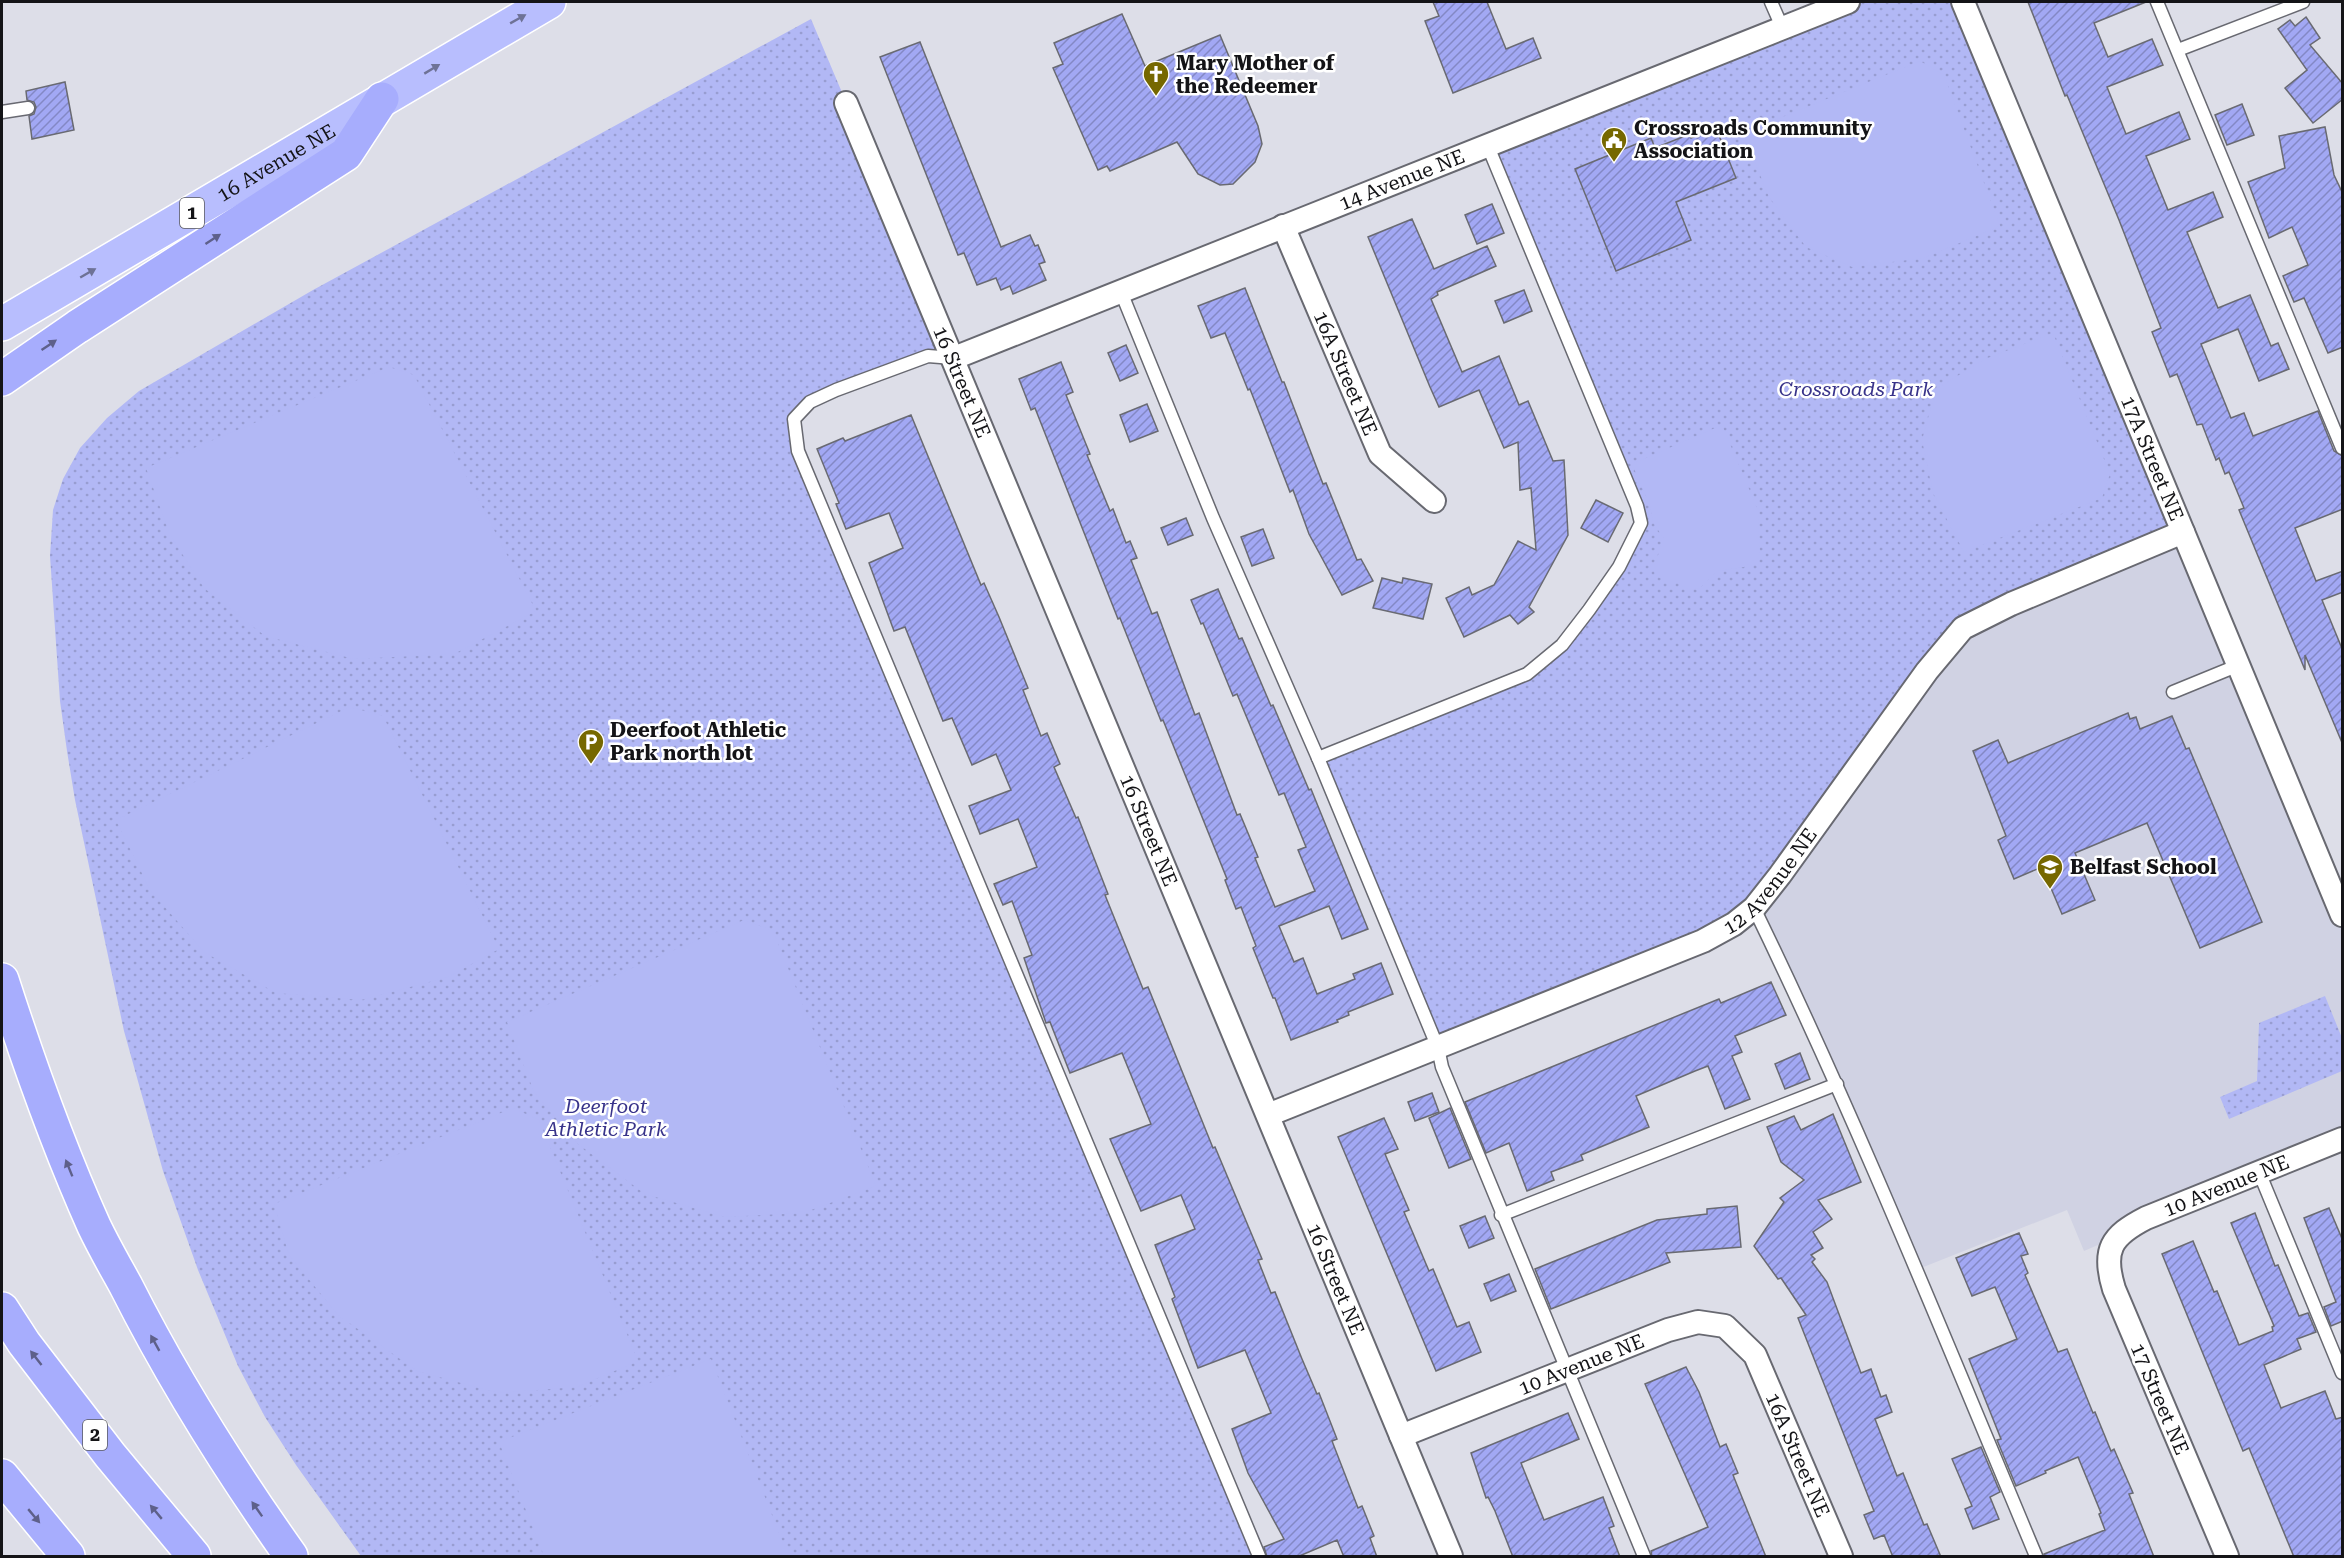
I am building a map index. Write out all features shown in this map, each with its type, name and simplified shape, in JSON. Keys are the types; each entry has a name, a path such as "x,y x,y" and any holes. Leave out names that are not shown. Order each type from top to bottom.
{"highway":[{"name":"16 Avenue NE","path":"2,324 549,2"},
{"path":"2,379 77,327 346,153 382,99"},
{"path":"2,968 5,990 35,1083 95,1228 192,1406 246,1492 291,1557"},
{"name":"2","path":"2,1309 24,1343 110,1455 194,1557"},
{"path":"2,1476 68,1557"}],"street":[{"name":"14 Avenue NE","path":"954,358 1848,2"},
{"name":"17A Street NE","path":"1963,2 2343,915"},
{"name":"16 Street NE","path":"846,103 954,358 1450,1557"},
{"name":"16A Street NE","path":"1283,226 1380,454 1434,501"},
{"name":"12 Avenue NE","path":"1268,1115 1703,941 1734,924 1754,908 1780,875 1927,671 1963,628 2003,607 2183,532"},
{"name":"10 Avenue NE","path":"2115,1239 2146,1218 2343,1139"},
{"name":"17 Street NE","path":"2115,1239 2107,1262 2114,1289 2227,1557"},
{"name":"10 Avenue NE","path":"1401,1436 1668,1330 1698,1322 1725,1326 1755,1355"},
{"name":"16A Street NE","path":"1755,1355 1841,1557"}],"lane":[{"path":"1771,2 1782,27"},
{"path":"2157,2 2343,448"},
{"path":"2178,50 2303,2"},
{"path":"2,112 28,108"},
{"path":"1318,758 1527,674 1562,645 1618,567 1641,523 1637,506 1487,144"},
{"path":"1121,292 1213,518 1318,758 1438,1048 1442,1067 1644,1557"},
{"path":"954,358 928,356 810,402 794,419 798,451 1259,1557"},
{"path":"2173,692 2239,665"},
{"path":"1754,908 1837,1084 2036,1557"},
{"path":"1502,1215 1837,1084"},
{"path":"2259,1172 2343,1373"}],"shaded area":[{"name":"Belfast School","path":"2183,532 2342,915 2342,1139 2084,1251 2067,1210 1916,1270 1754,908 1944,649"}],"green space":[{"name":"Crossroads Park","path":"1848,2 1963,2 2183,532 1963,628 1754,908 1438,1048 1318,758 1527,674 1562,645 1641,523 1487,144"},
{"name":"Deerfoot Athletic Park","path":"811,19 954,358 928,356 836,390 794,419 794,434 1259,1556 361,1556 296,1465 265,1417 238,1366 198,1270 163,1171 124,1031 75,800 60,701 50,556 53,510 63,479 80,448 107,418 139,391 313,290"},
{"path":"1920,61 1944,75 2000,226 1924,258 1852,267 1806,247 1769,197 1743,133"},
{"path":"2053,333 2110,474 2102,498 1964,552 1933,493 1922,440 1936,389 1985,359"},
{"path":"389,367 414,375 536,611 454,654 354,659 265,636 204,588 170,535 146,468"},
{"path":"1722,425 1758,510 1760,556 1744,567 1718,571 1700,588 1689,590 1678,583 1669,583 1655,575 1653,565 1665,541 1653,522 1650,506 1632,464"},
{"path":"350,707 383,716 499,949 448,977 361,1000 276,993 204,952 150,890 116,820"},
{"path":"744,920 773,931 876,1186 803,1213 725,1217 645,1194 578,1144 534,1092 507,1022"},
{"path":"2325,996 2342,1038 2342,1071 2229,1119 2220,1097 2257,1081 2259,1023"},
{"path":"513,1108 539,1120 638,1361 577,1387 498,1393 417,1371 338,1315 289,1255 274,1204"},
{"path":"711,1359 788,1556 544,1556 499,1442"}],"building":[{"path":"1433,2 1487,2 1506,49 1533,38 1541,58 1453,93 1425,21 1439,16"},
{"path":"2028,2 2146,2 2094,23 2108,57 2152,39 2163,65 2107,87 2126,134 2179,112 2190,139 2146,156 2168,210 2213,192 2223,217 2187,232 2218,308 2250,295 2271,346 2278,343 2289,369 2259,381 2238,329 2201,344 2231,418 2244,413 2253,436 2318,411 2334,451 2343,456 2343,509 2295,528 2316,581 2343,571 2343,592 2322,600 2343,651 2343,745 2305,655 2305,670 2239,510 2244,508 2229,472 2225,474 2219,458 2216,460 2202,424 2197,425 2177,374 2170,377 2152,332 2161,328 2119,220 2067,95 2065,96"},
{"name":"Mary Mother of the Redeemer","path":"1122,14 1145,66 1220,35 1258,126 1262,144 1255,162 1233,184 1220,185 1198,174 1177,142 1110,171 1107,166 1098,170 1053,68 1063,64 1054,43"},
{"path":"2306,17 2320,38 2310,45 2343,84 2343,99 2313,123 2285,88 2307,70 2278,29 2290,20 2295,26"},
{"path":"920,42 1001,247 1030,235 1035,246 1038,245 1045,262 1039,264 1046,280 1013,294 1010,286 1001,290 996,278 977,285 964,253 958,255 880,57"},
{"path":"65,82 74,130 32,139 29,116 34,114 36,107 34,102 27,100 26,91"},
{"path":"2242,104 2254,135 2227,145 2215,115"},
{"path":"2325,127 2334,175 2343,194 2343,347 2328,353 2304,298 2294,302 2283,276 2308,265 2292,227 2269,238 2248,182 2285,168 2279,136"},
{"path":"1716,128 1736,178 1676,202 1691,240 1616,271 1575,169 1651,138 1655,148 1690,134 1691,138"},
{"path":"1492,204 1504,233 1477,244 1465,215"},
{"path":"1412,219 1434,269 1487,246 1496,266 1437,292 1438,295 1431,299 1462,372 1499,356 1519,405 1528,401 1553,461 1564,460 1568,535 1529,607 1534,612 1518,624 1510,615 1464,637 1446,598 1469,587 1472,595 1494,585 1518,541 1536,550 1531,488 1520,490 1518,442 1504,448 1479,390 1439,407 1430,387 1368,237"},
{"path":"1245,288 1323,484 1326,483 1357,560 1361,559 1373,581 1342,595 1309,534 1293,490 1290,492 1250,389 1248,390 1225,333 1211,338 1198,306"},
{"path":"1524,290 1532,311 1504,323 1495,301"},
{"path":"1126,345 1138,373 1120,381 1108,353"},
{"path":"1061,362 1073,392 1066,395 1090,454 1087,455 1110,511 1113,509 1126,543 1130,541 1137,558 1131,560 1152,614 1157,612 1195,715 1199,713 1237,815 1240,814 1258,857 1255,858 1275,907 1315,891 1298,850 1306,847 1284,793 1279,795 1237,694 1233,696 1191,600 1218,589 1239,639 1242,638 1271,706 1273,705 1309,790 1311,789 1368,929 1342,939 1329,906 1279,926 1294,962 1303,958 1317,994 1355,979 1353,974 1381,963 1393,994 1348,1012 1349,1015 1337,1020 1338,1022 1291,1040 1253,948 1256,946 1241,907 1236,909 1225,880 1227,879 1163,720 1161,721 1120,618 1118,619 1035,408 1031,410 1019,379"},
{"path":"1147,404 1158,431 1130,442 1120,415"},
{"path":"911,415 981,585 984,583 1028,688 1023,690 1041,736 1047,733 1060,764 1054,767 1076,818 1078,817 1108,894 1105,895 1143,989 1148,987 1213,1148 1215,1147 1262,1259 1258,1260 1271,1293 1275,1292 1317,1394 1319,1393 1337,1439 1332,1441 1358,1508 1362,1506 1374,1536 1370,1538 1377,1557 1344,1557 1337,1540 1297,1557 1267,1557 1264,1547 1284,1539 1248,1473 1232,1429 1271,1413 1245,1350 1198,1368 1155,1245 1195,1229 1181,1195 1141,1211 1110,1139 1151,1124 1122,1053 1070,1073 1050,1022 1046,1023 1024,958 1032,955 1012,901 1003,905 994,884 1037,867 1018,819 980,834 969,806 1011,790 996,754 972,765 952,718 943,721 905,627 894,631 869,563 903,548 889,513 846,529 836,504 839,503 817,449 843,438 845,441"},
{"path":"1596,500 1623,513 1608,542 1581,528"},
{"path":"1186,518 1193,535 1168,545 1161,528"},
{"path":"1263,529 1274,558 1252,566 1241,537"},
{"path":"1382,578 1402,583 1403,578 1432,584 1423,619 1373,608"},
{"path":"2128,713 2130,719 2136,717 2140,729 2172,716 2186,749 2189,748 2262,922 2200,948 2147,823 2075,853 2095,900 2062,914 2042,867 2014,879 1998,840 2006,836 1973,751 1998,740 2008,763"},
{"path":"1771,982 1786,1015 1735,1036 1742,1052 1732,1056 1750,1099 1725,1109 1708,1066 1695,1071 1636,1096 1649,1127 1581,1155 1583,1160 1551,1172 1554,1180 1527,1191 1509,1143 1486,1153 1465,1102 1719,999 1721,1003"},
{"path":"1800,1053 1810,1079 1785,1089 1775,1064"},
{"path":"1432,1093 1439,1112 1415,1121 1408,1102"},
{"path":"1450,1108 1471,1159 1449,1168 1429,1118"},
{"path":"1833,1114 1861,1182 1818,1200 1832,1219 1813,1232 1823,1248 1811,1255 1815,1259 1812,1262 1827,1282 1861,1373 1871,1369 1881,1397 1886,1395 1892,1412 1875,1419 1897,1476 1903,1473 1924,1525 1927,1524 1941,1557 1893,1557 1884,1535 1874,1539 1864,1515 1874,1511 1798,1318 1806,1315 1781,1278 1778,1279 1754,1246 1784,1202 1780,1198 1804,1180 1781,1162 1767,1127 1794,1116 1801,1130"},
{"path":"1384,1118 1398,1149 1385,1154 1409,1210 1404,1212 1429,1271 1433,1269 1457,1327 1469,1322 1481,1352 1436,1371 1338,1137"},
{"path":"1737,1206 1741,1247 1666,1253 1670,1262 1551,1309 1535,1269 1657,1220 1707,1214 1707,1209"},
{"path":"2329,1208 2343,1241 2343,1321 2331,1326 2324,1307 2336,1302 2304,1218"},
{"path":"2255,1213 2275,1266 2278,1265 2299,1316 2308,1313 2316,1332 2297,1339 2301,1349 2264,1365 2281,1408 2325,1391 2336,1419 2343,1417 2343,1557 2294,1557 2249,1448 2243,1451 2162,1254 2193,1241 2239,1345 2273,1331 2274,1326 2231,1223"},
{"path":"1485,1216 1494,1238 1469,1248 1460,1226"},
{"path":"2019,1233 2028,1254 2021,1256 2028,1273 2025,1275 2058,1352 2067,1349 2093,1413 2095,1412 2111,1451 2114,1449 2133,1493 2129,1494 2154,1557 2044,1557 2044,1554 2105,1530 2099,1514 2101,1513 2078,1457 2016,1486 1997,1440 2001,1439 1969,1359 2017,1339 1995,1287 1972,1296 1956,1258"},
{"path":"1509,1274 1516,1291 1491,1301 1484,1284"},
{"path":"1686,1367 1699,1392 1720,1447 1726,1444 1738,1473 1733,1475 1766,1557 1652,1557 1651,1551 1708,1527 1645,1384"},
{"path":"1568,1413 1579,1439 1521,1463 1544,1520 1603,1497 1614,1526 1609,1528 1620,1557 1513,1557 1495,1511 1488,1497 1486,1498 1471,1453"},
{"path":"1981,1447 2000,1492 1990,1497 1999,1519 1973,1529 1965,1509 1972,1506 1952,1459"}],"place":[{"name":"Mary Mother of the Redeemer","path":"1156,97"},
{"name":"Crossroads Community Association","path":"1614,163"},
{"name":"Deerfoot Athletic Park north lot","path":"591,765"},
{"name":"Belfast School","path":"2050,890"}]}
